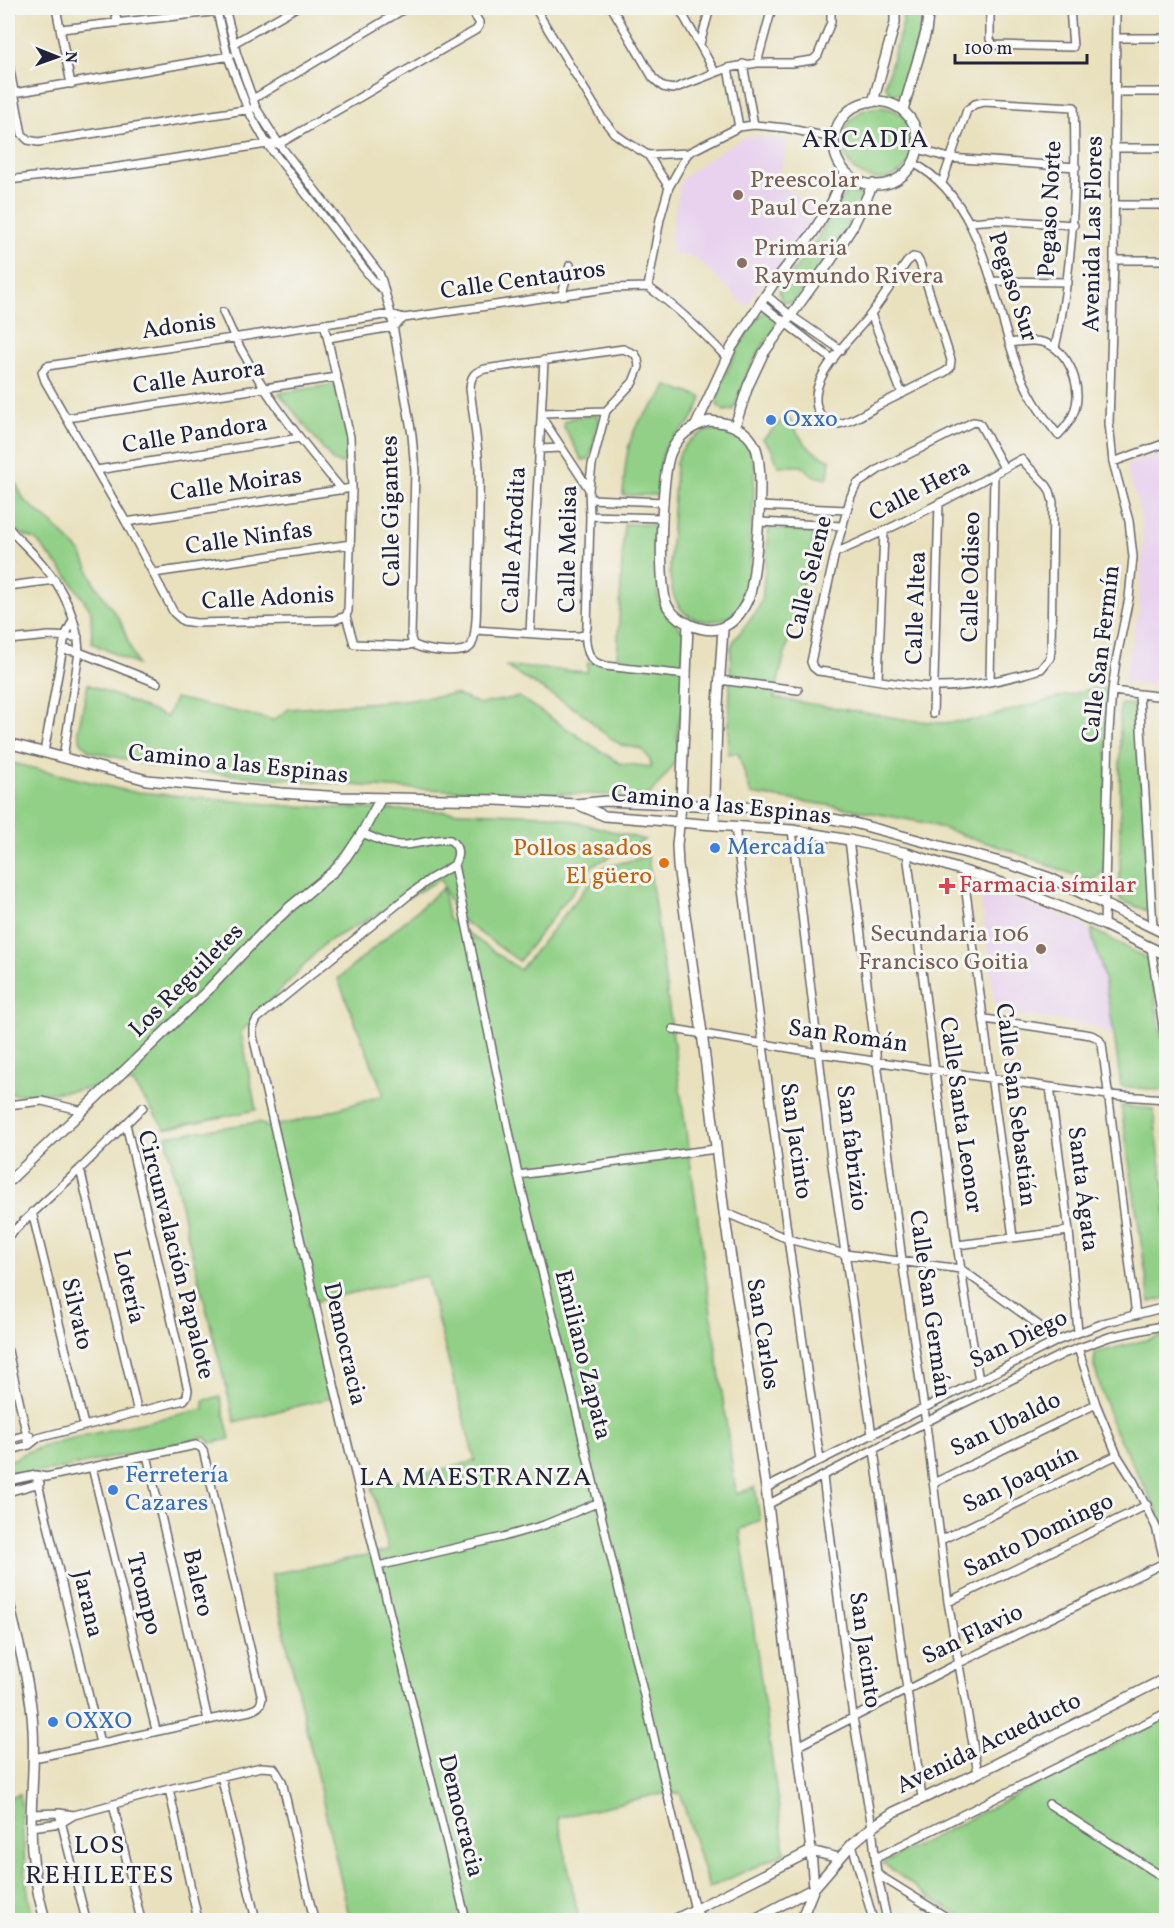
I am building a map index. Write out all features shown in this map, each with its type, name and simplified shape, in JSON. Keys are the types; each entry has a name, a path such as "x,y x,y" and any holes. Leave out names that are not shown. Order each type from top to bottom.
{"street":[{"path":"56,8 71,84"},
{"path":"115,8 117,23"},
{"path":"167,8 168,17"},
{"path":"61,29 226,8"},
{"name":"Calle Gigantes","path":"226,8 237,55 256,108 279,144 379,273 384,290 391,314 412,435 415,471 412,641"},
{"path":"234,43 295,8"},
{"path":"253,99 406,8"},
{"path":"8,180 279,144 476,30 479,26 478,22 470,8"},
{"path":"535,8 602,118 625,141 648,155 669,187"},
{"path":"612,8 653,78 660,85 669,89 743,64 800,63 813,60 818,55 831,22 831,8"},
{"path":"679,8 715,72"},
{"path":"700,44 710,8"},
{"path":"756,63 772,8"},
{"path":"873,102 895,23 896,8"},
{"path":"903,110 926,32 929,8"},
{"path":"990,8 990,39 993,45 1073,47 1070,8"},
{"name":"Avenida Las Flores","path":"1113,462 1109,423 1114,260 1116,8"},
{"path":"216,9 228,57 248,110 267,144 376,284 384,290"},
{"path":"1116,38 1167,38"},
{"path":"14,93 237,55"},
{"path":"8,60 22,134 28,140 38,142 256,108"},
{"path":"743,64 754,125"},
{"path":"728,68 739,127"},
{"path":"1116,92 1167,92"},
{"path":"873,102 895,106 903,110 914,125 917,137 918,149 914,163 901,176 890,182 873,184 854,180 845,173 835,151 833,138 836,127 848,112 863,104 873,102"},
{"name":"Pegaso Norte","path":"949,159 967,110 975,104 984,102 1074,107 1076,167 1074,225 1068,282 1055,348"},
{"path":"648,155 688,153 739,127 754,125 786,128 833,138"},
{"path":"1114,148 1167,148"},
{"path":"918,149 949,159 1076,167"},
{"path":"688,153 669,187 658,228 648,287 663,297 699,329 726,357"},
{"path":"942,183 949,159"},
{"name":"Pegaso Sur","path":"914,163 942,183 969,222 991,281 1017,366 1034,403 1058,435 1074,414 1077,393 1071,369 1055,348"},
{"path":"696,425 726,357 760,303 832,202 845,173"},
{"path":"735,426 755,369 763,354 848,234 873,184"},
{"path":"1114,205 1167,205"},
{"path":"969,222 996,220 1074,225"},
{"path":"913,257 917,258 951,364 945,372 849,420 837,424 828,423 818,411 815,399 816,390 841,350 871,315 907,262 913,257"},
{"path":"1114,260 1167,260"},
{"path":"562,294 570,266"},
{"path":"991,281 1068,282"},
{"name":"Calle Centauros","path":"324,323 391,314 404,318 562,294 612,288 648,287"},
{"path":"766,295 788,319 833,360"},
{"path":"760,303 841,350"},
{"path":"222,312 234,339 264,388 300,438 342,489"},
{"path":"871,315 902,394"},
{"path":"328,338 393,327 404,318"},
{"name":"Adonis","path":"42,372 52,364 234,339 324,323"},
{"name":"Calle Adonis","path":"42,372 174,613 183,621 196,623 335,620 346,616 348,610 352,488 350,437 324,323"},
{"path":"1009,343 1034,341 1055,348"},
{"name":"Calle Melisa","path":"613,349 628,350 638,359 639,367 633,382 606,411 595,448 589,489 587,627 585,634 574,637 475,630 480,500 479,468 470,388 472,376 485,369 544,360 613,349"},
{"name":"Calle Afrodita","path":"530,633 544,360"},
{"name":"Calle Aurora","path":"67,418 337,377"},
{"path":"589,489 542,415 606,411"},
{"path":"719,421 735,426 749,437 759,458 758,522 750,594 740,613 723,628 699,628 678,618 668,607 664,596 662,583 663,518 667,464 670,452 684,433 696,425 719,421"},
{"name":"Calle Selene","path":"1004,468 981,426 976,422 969,423 861,480 853,489 835,553 811,662 813,667 818,670 934,687 990,681 1041,669 1050,658 1051,651 1053,502 1047,486 1020,459"},
{"name":"Calle Pandora","path":"97,470 300,438"},
{"path":"1113,462 1167,443"},
{"name":"Calle Afrodita","path":"539,449 561,448"},
{"name":"Calle Hera","path":"835,553 884,533 1020,459"},
{"name":"Calle San Fermín","path":"1104,925 1112,691 1134,557 1129,522 1113,462"},
{"name":"Calle Odiseo","path":"990,681 994,475"},
{"name":"Calle Moiras","path":"126,522 352,488"},
{"path":"590,499 664,501"},
{"name":"Calle Altea","path":"933,714 939,503"},
{"path":"758,506 847,510"},
{"path":"590,516 663,518"},
{"path":"758,522 843,526"},
{"path":"8,528 43,564 55,580 78,637 79,652 63,758"},
{"path":"878,679 884,533"},
{"name":"Calle Ninfas","path":"154,573 351,544"},
{"path":"8,586 55,580"},
{"path":"346,616 354,644 406,646 412,641 423,649 464,652 472,645 475,630"},
{"path":"44,752 65,636 73,620"},
{"name":"San Carlos","path":"688,623 681,805 677,845 678,866 724,1212 766,1488 814,1888"},
{"path":"714,825 723,628"},
{"path":"585,634 588,653 596,663 687,675"},
{"path":"8,640 78,637"},
{"path":"63,649 79,652 157,683"},
{"path":"719,680 798,690"},
{"path":"1112,691 1167,697"},
{"path":"1139,695 1153,927"},
{"name":"Camino a las Espinas","path":"8,743 147,780 281,793 576,804 606,801 764,808 854,823 1015,866 1050,878 1167,934"},
{"name":"Los Reguiletes","path":"8,1182 207,991 262,933 334,871 362,833 381,798"},
{"name":"Camino a las Espinas","path":"576,804 605,816 792,830 907,853 1016,888 1104,925 1167,955"},
{"name":"San Jacinto","path":"735,826 788,1239 820,1460"},
{"name":"San fabrizio","path":"792,830 844,1254 872,1435"},
{"name":"Emiliano Zapata","path":"362,833 390,844 419,843 438,839 450,840 458,847 454,865 518,1175 695,1910 703,1920"},
{"name":"Calle San Germán","path":"849,840 948,1602 957,1664 978,1773"},
{"name":"Calle Santa Leonor","path":"907,853 957,1245 979,1381"},
{"name":"Democracia","path":"454,865 430,879 257,1019 253,1027 253,1036 310,1285 466,1920"},
{"name":"Calle San Sebastián","path":"963,870 1013,1237"},
{"path":"1151,947 1167,1047"},
{"path":"985,1019 1091,1035 1098,1038 1102,1044 1136,1315"},
{"name":"San Román","path":"673,1029 1050,1087 1108,1095 1167,1099"},
{"name":"Santa Ágata","path":"1050,1087 1069,1231 1078,1332"},
{"path":"8,1105 42,1101 83,1111"},
{"path":"126,1124 143,1107"},
{"name":"Circunvalación Papalote","path":"8,1236 126,1124"},
{"name":"Circunvalación Papalote","path":"29,1445 38,1438 138,1413 184,1400 188,1396 126,1124"},
{"path":"518,1175 716,1149"},
{"name":"Lotería","path":"80,1169 138,1413"},
{"name":"Silvato","path":"32,1212 84,1425"},
{"path":"724,1212 788,1239 844,1254 961,1269 1059,1340"},
{"path":"957,1245 1069,1231"},
{"name":"San Diego","path":"766,1488 1059,1340 1078,1332 1167,1306"},
{"name":"San Diego","path":"767,1505 926,1422 1078,1348 1109,1337 1167,1325"},
{"path":"1078,1348 1095,1404 1117,1455 1147,1505 1156,1527 1167,1568"},
{"path":"8,1351 29,1445 8,1451"},
{"name":"San Ubaldo","path":"934,1483 1095,1404"},
{"path":"8,1440 26,1435"},
{"name":"Circunvalación Papalote","path":"26,1435 38,1438"},
{"path":"8,1481 36,1475 46,1477 196,1445 200,1447 203,1450 261,1690 261,1704 250,1712 156,1730 34,1758"},
{"path":"874,1450 922,1798"},
{"name":"Balero","path":"147,1455 208,1719"},
{"name":"San Joaquín","path":"941,1540 1117,1455"},
{"name":"Trompo","path":"92,1467 156,1730"},
{"name":"Jarana","path":"36,1475 100,1743"},
{"path":"8,1492 38,1484 46,1477"},
{"name":"San Jacinto","path":"823,1477 853,1717 872,1827 877,1874 887,1920"},
{"path":"378,1566 503,1537 544,1525 597,1503"},
{"name":"Santo Domingo","path":"948,1602 1147,1505"},
{"name":"San Flavio","path":"798,1746 957,1664 1166,1563"},
{"path":"8,1598 28,1691 33,1726 32,1860 45,1920"},
{"path":"1165,1679 1167,1644"},
{"name":"Avenida Acueducto","path":"753,1920 814,1888 852,1844 894,1812 978,1773 1165,1679"},
{"path":"876,1858 1167,1713"},
{"path":"31,1827 61,1822 74,1815 221,1776 261,1767 274,1768 279,1774 314,1920"},
{"path":"221,1776 256,1920"},
{"path":"169,1789 198,1920"},
{"path":"113,1804 141,1920"},
{"path":"1049,1804 1167,1879"},
{"path":"31,1814 59,1812 74,1815"},
{"path":"59,1812 86,1920"},
{"path":"852,1844 873,1920"},
{"path":"674,1920 811,1851 838,1858"},
{"path":"877,1874 951,1920"},
{"path":"801,1920 814,1888"},
{"path":"870,1906 883,1901"}],"shaded area":[{"name":"Preescolar Paul Cezanne","path":"754,136 787,140 778,185 819,207 798,243 778,268 766,276 752,297 752,301 746,306 696,258 672,254 671,231 681,181 720,151 743,138"},
{"path":"1166,451 1166,687 1123,683 1139,609 1143,543 1140,513 1126,466"},
{"name":"Secundaria 106 Francisco Goitia","path":"979,886 1078,922 1089,931 1101,962 1114,1036 1098,1028 1064,1021 998,1013 995,1007"}],"green space":[{"path":"903,8 922,8 923,25 902,93 891,95 885,85 903,23"},
{"path":"879,107 899,113 909,123 915,143 909,163 899,173 879,179 859,173 849,163 843,143 849,123 859,113"},
{"path":"849,192 861,196 861,207 826,260 794,301 791,303 782,301 779,293 781,287 807,254 845,194"},
{"path":"765,312 776,317 774,330 753,362 735,406 732,410 724,411 717,405 722,384 743,341 758,318"},
{"path":"337,384 347,435 348,460 341,464 332,460 279,393"},
{"path":"667,386 702,397 698,408 689,423 666,447 660,470 660,495 623,495 626,460 632,435 639,421"},
{"path":"598,416 599,420 590,457 582,460 564,427 564,422 573,418"},
{"path":"787,416 809,448 830,459 828,478 813,476 802,466 778,466 772,450 763,439"},
{"path":"711,430 720,430 740,438 749,449 755,464 749,590 735,612 725,618 712,621 695,619 684,612 676,601 670,573 676,463 681,451 689,442"},
{"path":"8,466 24,500 54,525 81,553 96,586 120,620 137,665 92,643 91,611 69,578 36,540 8,528"},
{"path":"624,524 659,525 658,596 662,608 684,633 683,712 678,727 677,753 669,770 648,796 388,788 166,769 90,751 81,742 78,731 88,684 167,717 175,698 274,720 289,709 454,694 480,704 519,697 619,763 651,767 650,760 642,749 621,745 601,731 585,715 505,666 587,672 588,662 617,661"},
{"path":"769,528 815,533 774,698 941,723 976,720 1094,688 1109,689 1104,872 1090,881 1006,849 926,823 841,807 751,794 738,753 728,754 731,648 734,640 756,612 762,600"},
{"path":"1120,704 1135,705 1150,912 1120,900"},
{"path":"8,762 127,791 289,806 550,815 645,840 593,865 519,961 455,915 441,879 325,943 241,1032 256,1110 165,1129 133,1083 43,1094 8,1094"},
{"path":"648,856 736,1494 755,1487 760,1520 740,1530 785,1853 709,1888 680,1793 654,1795 558,1818 579,1920 350,1920 271,1574 389,1551 372,1488 475,1461 426,1276 308,1303 330,1398 235,1422 188,1237 166,1136 259,1122 267,1127 294,1122 384,1095 338,979 443,888 448,919 520,970 602,868"},
{"path":"1092,929 1148,959 1166,1062 1166,1091 1121,1086 1107,995"},
{"path":"1121,1106 1153,1109 1166,1202 1166,1298 1150,1302"},
{"path":"1166,1335 1166,1537 1155,1506 1113,1427 1094,1366 1095,1353"},
{"path":"220,1397 230,1439 211,1443 206,1437 55,1470 8,1476 8,1460 15,1459 24,1453 60,1441 204,1409 204,1400"},
{"path":"1166,1718 1166,1920 966,1920 923,1893 883,1863"},
{"path":"20,1794 26,1873 34,1920 8,1920 8,1797"}],"place":[{"name":"Preescolar Paul Cezanne","path":"738,195"},
{"name":"Primaria Raymundo Rivera","path":"742,263"},
{"name":"Oxxo","path":"771,420"},
{"name":"Mercadía","path":"715,848"},
{"name":"Pollos asados El güero","path":"664,863"},
{"name":"Farmacia símilar","path":"947,886"},
{"name":"Secundaria 106 Francisco Goitia","path":"1041,949"},
{"name":"Ferretería Cazares","path":"113,1490"},
{"name":"OXXO","path":"53,1722"}],"district":[{"name":"ARCADIA","path":"866,140"},
{"name":"LA MAESTRANZA","path":"476,1478"},
{"name":"LOS REHILETES","path":"100,1861"}]}
